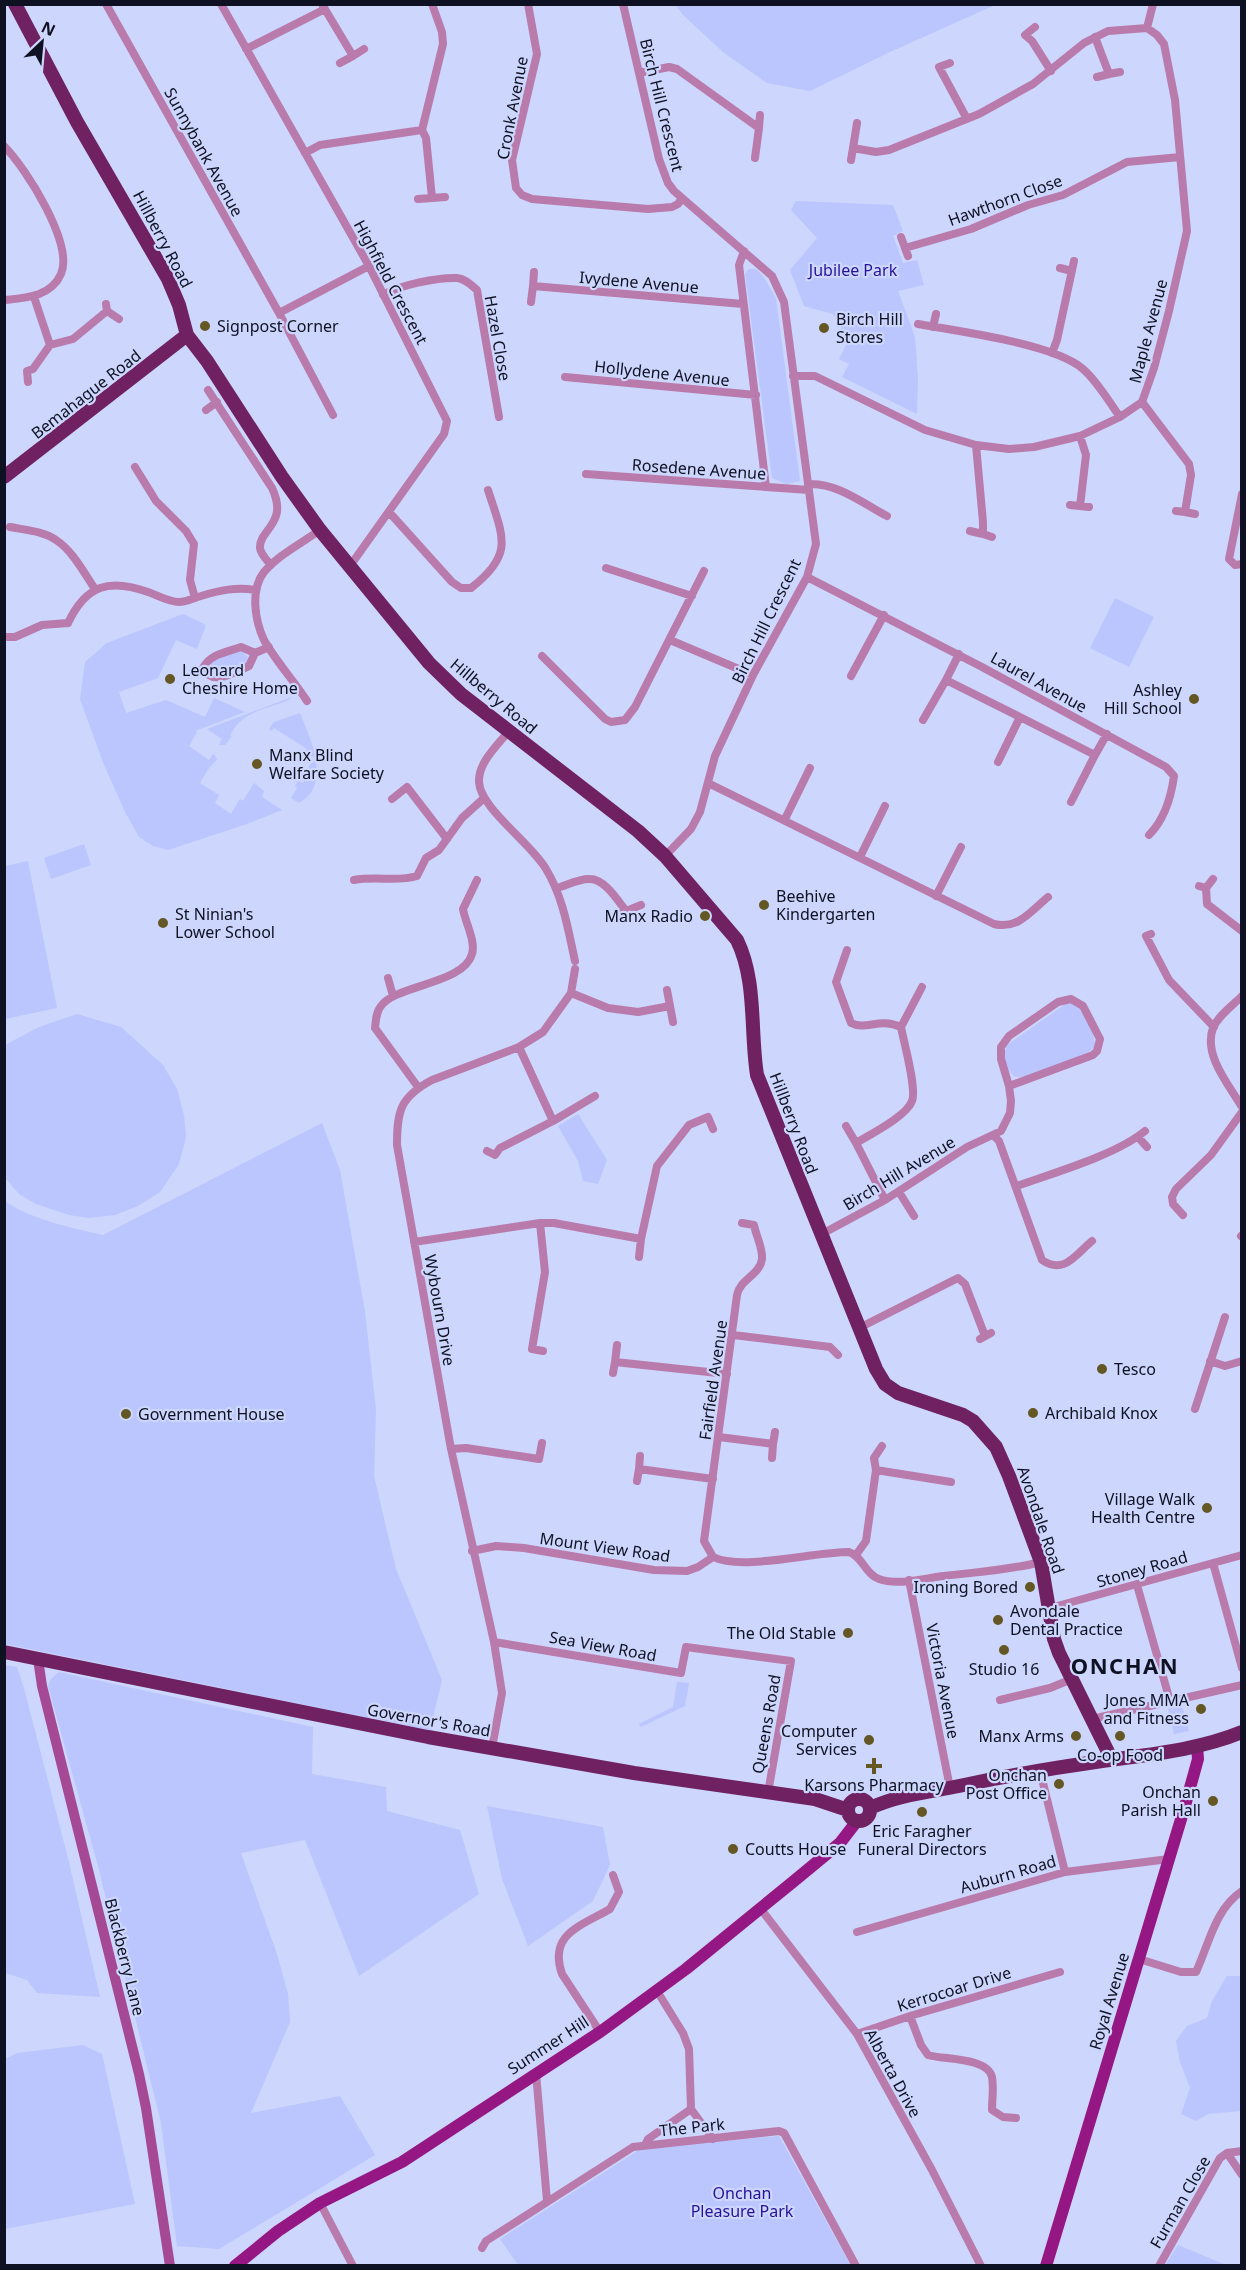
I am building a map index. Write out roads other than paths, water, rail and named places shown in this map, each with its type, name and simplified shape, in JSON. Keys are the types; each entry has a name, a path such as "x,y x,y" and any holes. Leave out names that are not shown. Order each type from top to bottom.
{"highway":[{"name":"Hillberry Road","path":"15,4 77,122 168,279 179,305 187,335 207,361 282,477 320,530 435,670 508,732 611,809 665,856 727,926 744,955 749,977 752,1038 757,1075 820,1235 885,1384"},
{"name":"Bemahague Road","path":"4,477 187,335"},
{"name":"Avondale Road","path":"885,1384 898,1393 968,1418 989,1437 996,1447 1041,1562 1054,1639 1112,1760"},
{"name":"Governor's Road","path":"4,1652 314,1715 492,1748 634,1773 815,1799 853,1815"},
{"path":"853,1815 851,1803 857,1799 867,1802 870,1808 887,1801 950,1788 1197,1746 1242,1732"}],"main road":[{"name":"Blackberry Lane","path":"38,1659 42,1686 141,2085 170,2265"},
{"name":"Royal Avenue","path":"1046,2265 1169,1859 1198,1759 1197,1746"},
{"name":"Summer Hill","path":"235,2265 278,2231 320,2203 402,2162 600,2032 657,1991 840,1843 853,1815"}],"street":[{"name":"Sunnybank Avenue","path":"106,4 333,415"},
{"name":"Highfield Crescent","path":"221,4 369,266 447,421 444,435 351,566"},
{"path":"432,4 442,32 442,44 422,130 426,138 432,198"},
{"name":"Cronk Avenue","path":"528,4 537,54 513,160 516,188 522,195 532,199 648,209 672,207 682,198"},
{"name":"Birch Hill Crescent","path":"623,4 659,159 668,183 682,198 772,276 784,302 816,544 807,577 753,675 715,756 700,812 691,829 665,856"},
{"path":"853,148 876,152 889,150 967,119 1033,84 1084,43 1095,37 1108,31 1147,28 1153,4"},
{"path":"246,50 324,7 352,56"},
{"path":"1017,42 1035,27"},
{"name":"Maple Avenue","path":"793,376 815,376 925,430 976,446 1009,449 1034,447 1080,436 1120,417 1142,402 1170,311 1187,231 1175,100 1164,44 1147,28"},
{"path":"1025,35 1032,41 1051,71"},
{"path":"1095,37 1109,74"},
{"path":"340,63 363,49"},
{"path":"930,70 950,63"},
{"path":"639,73 669,67 677,69 759,128"},
{"path":"939,67 967,119"},
{"path":"1097,77 1120,72"},
{"path":"755,158 760,115"},
{"path":"851,160 857,123"},
{"path":"305,153 320,145 422,130"},
{"path":"4,146 23,168 46,208 58,236 63,258 61,274 53,285 34,297 4,300"},
{"name":"Hawthorn Close","path":"901,237 907,252 1028,205 1063,195 1127,162 1180,157"},
{"path":"418,199 445,197"},
{"path":"744,251 739,265 766,487"},
{"path":"1052,353 1057,340 1074,261"},
{"path":"279,314 369,266"},
{"path":"1060,268 1072,271"},
{"path":"531,302 534,272"},
{"name":"Hazel Close","path":"383,295 403,287 432,281 458,278 469,282 477,291 499,417"},
{"name":"Ivydene Avenue","path":"533,286 743,304"},
{"path":"34,297 51,345"},
{"path":"28,382 26,369 33,369 51,345 73,339 107,307 119,319"},
{"path":"933,327 936,314"},
{"path":"918,324 1012,342 1052,353 1083,369 1120,417"},
{"name":"Hollydene Avenue","path":"566,377 756,395"},
{"path":"208,390 272,488 277,500 275,520 261,541 260,547 271,565"},
{"path":"206,410 217,402"},
{"path":"1142,402 1168,434 1191,469 1185,512"},
{"path":"1080,436 1086,455 1080,506"},
{"path":"976,446 983,534"},
{"path":"135,467 156,501 186,531 194,544 190,569 195,598"},
{"name":"Rosedene Avenue","path":"586,474 766,487 825,485 887,516"},
{"path":"388,512 452,582 461,588 471,588 495,566 503,549 501,532 488,490"},
{"path":"1242,494 1229,559 1235,565 1242,564"},
{"path":"1070,505 1089,507"},
{"path":"1176,511 1195,514"},
{"path":"10,527 39,532 56,539 68,551 95,589"},
{"path":"307,701 264,639 258,620 256,590 259,580 271,565 320,530"},
{"path":"970,531 992,537"},
{"path":"606,568 692,596"},
{"path":"542,656 604,719 619,723 629,717 704,571"},
{"name":"Laurel Avenue","path":"807,577 959,654 1166,767 1174,776 1172,790 1164,815 1149,836"},
{"path":"4,637 15,637 42,625 70,625 78,604 95,589 116,584 180,602 230,588 256,590"},
{"path":"851,675 884,615"},
{"path":"670,640 753,675"},
{"path":"255,653 241,647 212,657 204,668 207,675 212,678 219,677 249,666 255,653 269,647"},
{"path":"923,720 959,654"},
{"path":"946,680 1095,755"},
{"path":"998,762 1020,717"},
{"path":"508,732 482,765 478,781 483,799 545,866 557,888 590,879 598,881 611,892 626,911"},
{"path":"1071,802 1107,734"},
{"path":"785,819 810,768"},
{"path":"708,783 994,924 1006,927 1017,923 1048,897"},
{"path":"392,799 408,787 447,839"},
{"path":"354,880 369,877 395,877 404,880 417,876 426,858 439,850 462,818 483,799"},
{"path":"860,857 885,806"},
{"path":"936,896 961,847"},
{"path":"1213,879 1202,887 1207,904 1242,931"},
{"path":"418,1087 375,1028 377,1013 381,1004 393,996 453,974 465,965 472,955 472,944 462,909 477,880"},
{"name":"Wybourn Drive","path":"492,1748 502,1693 494,1642 451,1449 397,1145 397,1120 403,1104 418,1087 519,1047 543,1032 571,993 575,965 557,888"},
{"path":"614,916 641,905"},
{"path":"1151,934 1146,936 1169,980 1214,1027"},
{"path":"847,950 836,982 851,1023 857,1026 891,1022 901,1027"},
{"path":"388,978 393,996"},
{"path":"856,1143 904,1112 912,1102 913,1090 901,1027 922,987"},
{"path":"667,990 673,1022"},
{"path":"571,993 608,1008 638,1012 670,1006"},
{"path":"1240,1104 1230,1090 1210,1041 1214,1027 1242,996"},
{"path":"1010,1086 1093,1055 1097,1051 1100,1039 1083,1006 1076,1000 1065,999 1009,1036 1001,1047 1001,1059 1010,1086 1010,1113 1001,1131 994,1136 999,1141 1017,1186 1042,1260 1052,1266 1062,1266 1092,1241"},
{"path":"519,1047 553,1121"},
{"path":"487,1152 495,1155 500,1148 595,1096"},
{"path":"1183,1215 1173,1204 1172,1197 1176,1189 1211,1155 1242,1112"},
{"path":"639,1257 657,1166 689,1125 708,1117 713,1128"},
{"path":"846,1126 885,1200"},
{"path":"1017,1186 1089,1160 1138,1137 1145,1131"},
{"name":"Birch Hill Avenue","path":"820,1235 899,1192 967,1147 994,1136"},
{"path":"1138,1137 1147,1147"},
{"path":"899,1192 915,1216"},
{"path":"414,1242 540,1222 641,1239"},
{"path":"540,1222 545,1272 532,1349 543,1351"},
{"name":"Fairfield Avenue","path":"712,1557 704,1541 738,1289 758,1269 762,1260 754,1225 742,1223"},
{"path":"859,1328 958,1278 965,1284 985,1336"},
{"path":"1195,1409 1225,1317"},
{"path":"733,1335 830,1347 838,1355"},
{"path":"613,1373 617,1345"},
{"path":"1210,1361 1225,1366 1242,1361"},
{"path":"615,1362 727,1374"},
{"path":"772,1458 775,1432"},
{"path":"719,1437 773,1444"},
{"path":"451,1449 466,1448 539,1463 542,1443"},
{"path":"856,1555 866,1541 876,1470 874,1458 882,1446"},
{"path":"637,1481 640,1456"},
{"path":"639,1469 713,1479"},
{"path":"876,1470 951,1482"},
{"name":"Mount View Road","path":"472,1551 496,1545 654,1570 687,1570 698,1567 712,1557"},
{"path":"712,1557 721,1561 741,1563 838,1552 856,1555 872,1575 879,1579 909,1580 1013,1569 1041,1562"},
{"name":"Stoney Road","path":"1050,1608 1242,1555"},
{"path":"1213,1563 1242,1668"},
{"name":"Victoria Avenue","path":"909,1580 950,1788"},
{"path":"1137,1585 1170,1701"},
{"name":"Sea View Road","path":"494,1642 681,1673 686,1647 791,1660"},
{"name":"Queens Road","path":"768,1793 791,1660"},
{"path":"1000,1700 1050,1688 1072,1680"},
{"path":"1092,1719 1242,1685"},
{"path":"1040,1771 1065,1872"},
{"name":"Auburn Road","path":"857,1932 1065,1872 1169,1859"},
{"path":"600,2032 562,1974 558,1949 562,1940 569,1934 610,1909 619,1892 613,1875"},
{"path":"1139,1959 1181,1972 1196,1972 1221,1912 1233,1897 1242,1891"},
{"name":"Alberta Drive","path":"760,1908 857,2034 981,2265"},
{"name":"Kerrocoar Drive","path":"857,2034 1060,1972"},
{"path":"657,1991 683,2033 689,2049 691,2109 713,2139"},
{"path":"910,2016 928,2055 973,2061 982,2066 990,2072 992,2079 992,2110 1003,2117 1016,2118"},
{"path":"536,2073 548,2201"},
{"path":"645,2145 648,2139 691,2109"},
{"name":"The Park","path":"482,2248 486,2241 633,2147 779,2131 784,2133 856,2265"},
{"name":"Furman Close","path":"1159,2265 1220,2157 1227,2153 1242,2151"},
{"name":"Furman Close","path":"1227,2153 1242,2175"},
{"path":"320,2203 350,2264"}],"place":[{"name":"Signpost Corner","path":"205,326"},
{"name":"Birch Hill Stores","path":"824,328"},
{"name":"Leonard Cheshire Home","path":"170,679"},
{"name":"Ashley Hill School","path":"1194,699"},
{"name":"Manx Blind Welfare Society","path":"257,764"},
{"name":"Beehive Kindergarten","path":"764,905"},
{"name":"Manx Radio","path":"705,916"},
{"name":"St Ninian's Lower School","path":"163,923"},
{"name":"Tesco","path":"1102,1369"},
{"name":"Archibald Knox","path":"1033,1413"},
{"name":"Government House","path":"126,1414"},
{"name":"Village Walk Health Centre","path":"1207,1508"},
{"name":"Ironing Bored","path":"1030,1587"},
{"name":"Avondale Dental Practice","path":"998,1620"},
{"name":"The Old Stable","path":"848,1633"},
{"name":"Studio 16","path":"1004,1650"},
{"name":"Jones MMA and Fitness","path":"1201,1709"},
{"name":"Manx Arms","path":"1076,1736"},
{"name":"Co-op Food","path":"1120,1736"},
{"name":"Computer Services","path":"869,1740"},
{"name":"Karsons Pharmacy","path":"874,1766"},
{"name":"Onchan Post Office","path":"1059,1784"},
{"name":"Onchan Parish Hall","path":"1213,1801"},
{"name":"Eric Faragher Funeral Directors","path":"922,1812"},
{"name":"Coutts House","path":"733,1849"}],"district":[{"name":"ONCHAN","path":"1125,1665"}],"park label":[{"name":"Jubilee Park","path":"853,270"},
{"name":"Onchan Pleasure Park","path":"742,2202"}]}
